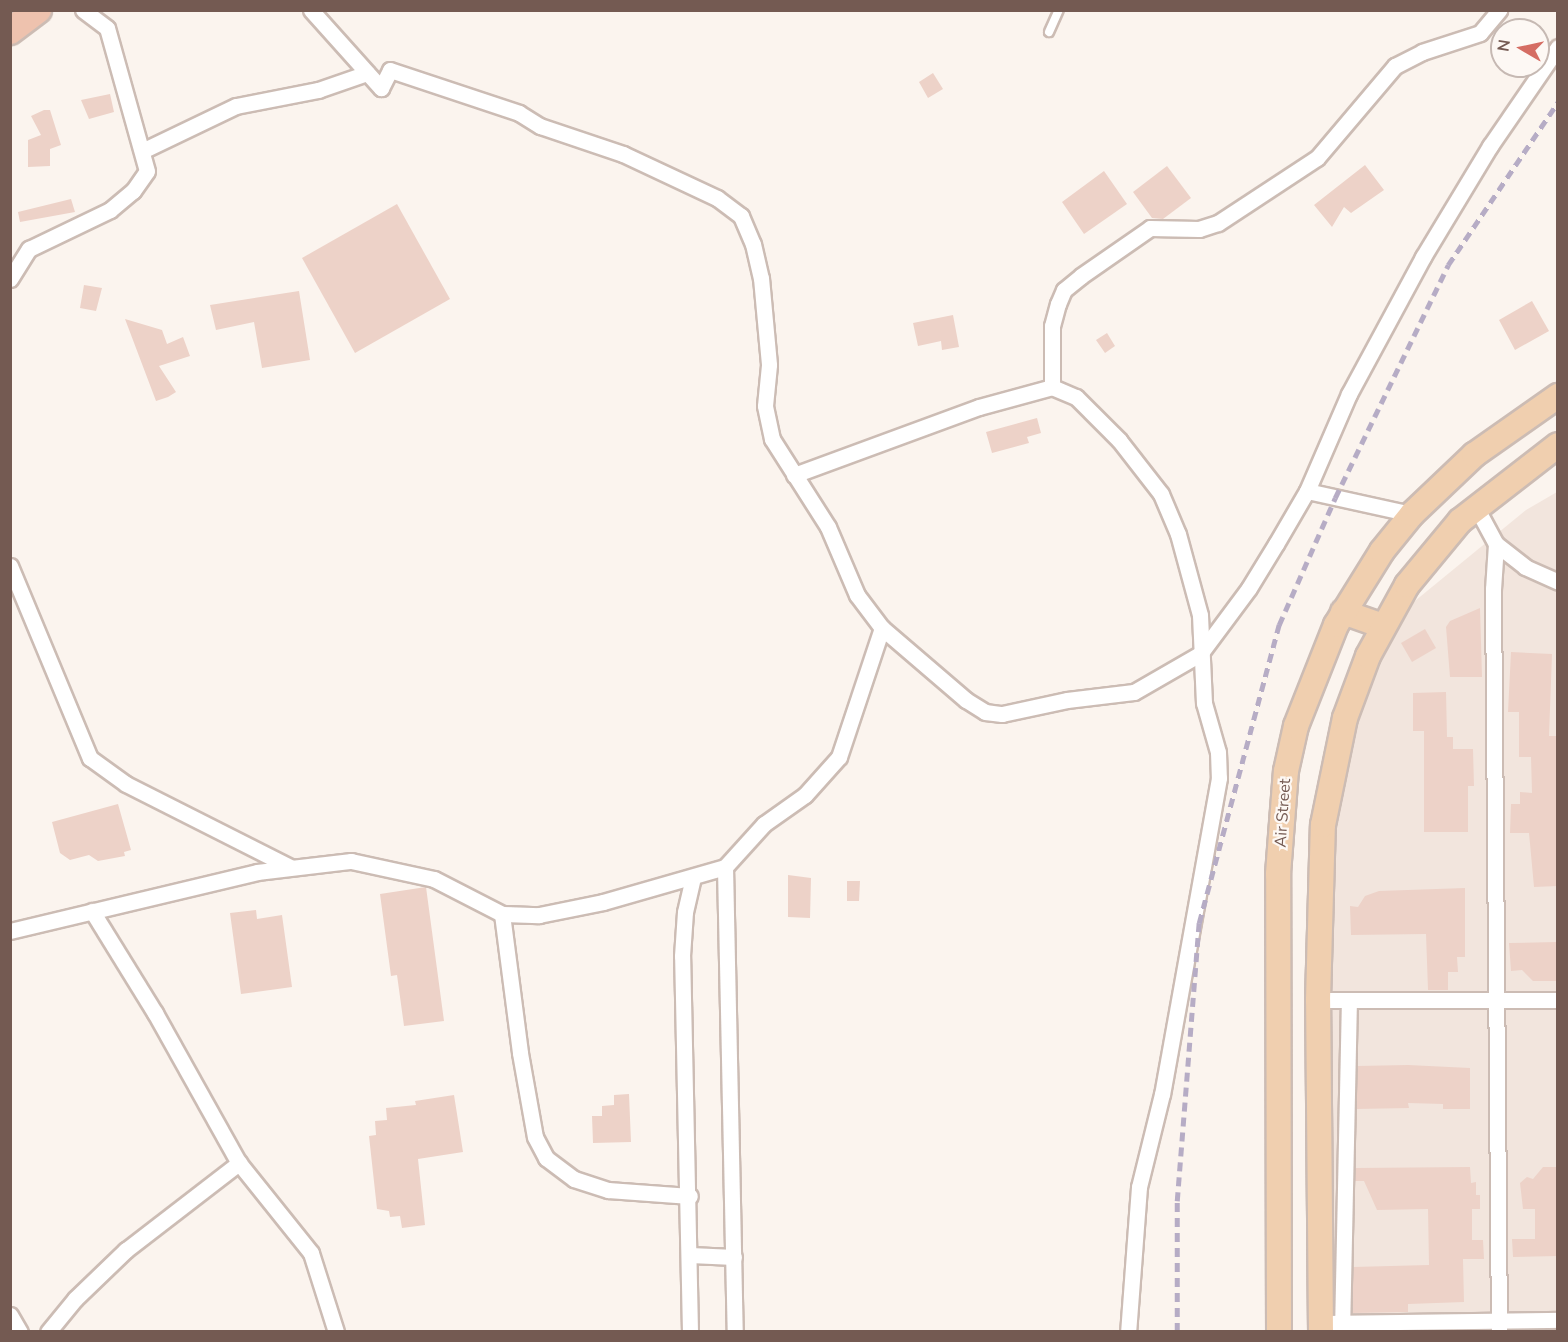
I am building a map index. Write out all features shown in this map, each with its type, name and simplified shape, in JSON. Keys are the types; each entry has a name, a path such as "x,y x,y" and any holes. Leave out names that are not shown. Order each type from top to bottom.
{"highway":[{"path":"10,31 38,10"}],"main road":[{"name":"Air Street","path":"1278,1332 1278,874 1286,771 1308,691 1343,612 1382,552 1413,514 1474,455 1557,396"},
{"path":"1332,1327 1318,1000 1327,804 1345,718 1383,626 1407,585 1476,507 1557,445"},
{"path":"1343,612 1383,626"}],"street":[{"path":"10,279 30,249 110,210 133,191 147,171 107,28 83,10"},
{"path":"311,10 381,88 390,70 519,113 540,126 623,154 717,198 741,216 753,244 761,278 769,366 765,406 772,439 828,527 856,595 882,628 966,700 985,712 1002,714 1067,700 1134,692 1200,654 1250,588 1307,491 1349,394 1424,257 1491,146 1557,47"},
{"path":"1052,387 1052,326 1064,290 1150,228 1199,229 1218,223 1317,158 1395,66 1422,52 1480,33 1499,10"},
{"path":"142,151 236,106 318,90 367,73"},
{"path":"794,475 979,407 1052,387 1076,397 1100,419 1161,494 1191,573 1200,615 1204,703 1218,753 1217,805 1202,867 1162,1094 1139,1187 1128,1332"},
{"path":"1307,491 1413,514"},
{"path":"1476,507 1496,544 1525,567 1557,582"},
{"path":"1496,544 1493,589 1499,1326"},
{"path":"10,566 90,758 126,784 290,867"},
{"path":"10,931 290,867 351,861 434,879 502,914 560,911 725,867 764,824 805,795 839,757 882,628"},
{"path":"725,867 735,1332"},
{"path":"690,1332 690,1196 682,956 685,912 693,876"},
{"path":"92,911 155,1012 239,1163 311,1252 336,1332"},
{"path":"502,914 522,1064 536,1137 546,1158 574,1179 608,1191 690,1196"},
{"path":"1318,1000 1557,1000"},
{"path":"1349,1001 1332,1327 1499,1326 1557,1320"},
{"path":"48,1331 75,1299 126,1250 239,1163"},
{"path":"690,1255 734,1257"},
{"path":"10,1315 20,1332"}],"lane":[{"path":"1049,32 1059,10"}],"shaded area":[{"path":"1557,492 1557,1331 1333,1331 1330,804 1388,623 1526,510"}],"building":[{"path":"933,73 943,89 928,98 919,82"},
{"path":"110,94 114,112 89,119 81,100"},
{"path":"44,110 50,110 61,145 50,149 50,166 28,167 28,140 41,135 31,116"},
{"path":"1365,165 1384,190 1351,213 1344,207 1332,227 1314,205"},
{"path":"1167,166 1191,198 1163,219 1152,218 1133,192"},
{"path":"1104,171 1127,204 1084,234 1062,202"},
{"path":"71,199 75,212 20,222 18,212"},
{"path":"397,204 450,299 355,353 302,258"},
{"path":"84,285 102,288 96,311 80,308"},
{"path":"299,291 310,360 262,368 254,322 216,330 210,305"},
{"path":"1532,301 1549,331 1515,350 1499,320"},
{"path":"953,315 959,347 942,350 941,341 918,346 913,323"},
{"path":"125,319 162,330 167,344 183,337 190,356 159,366 176,392 168,397 156,401"},
{"path":"1107,333 1115,346 1105,353 1096,340"},
{"path":"1037,418 1041,433 1027,437 1029,443 992,453 986,432"},
{"path":"1480,608 1482,677 1450,677 1446,627 1450,621"},
{"path":"1425,629 1436,648 1412,662 1401,643"},
{"path":"1511,652 1552,654 1549,736 1557,736 1557,886 1534,887 1529,833 1510,833 1511,804 1520,804 1520,792 1532,793 1531,757 1519,757 1519,712 1508,712"},
{"path":"1446,692 1447,737 1453,737 1453,749 1473,749 1474,786 1468,786 1468,832 1424,832 1424,731 1413,731 1413,693"},
{"path":"118,804 131,850 124,852 125,856 98,861 89,855 70,860 60,853 52,822"},
{"path":"788,875 811,878 810,918 788,917"},
{"path":"847,881 860,881 859,901 847,901"},
{"path":"426,887 444,1021 404,1026 397,975 391,976 380,894"},
{"path":"1465,888 1465,957 1457,957 1458,972 1448,972 1448,990 1428,990 1426,934 1351,935 1350,906 1358,907 1365,896 1379,891"},
{"path":"256,910 257,919 282,915 292,987 241,994 230,913"},
{"path":"1557,942 1557,981 1533,981 1522,970 1511,971 1509,943"},
{"path":"1408,1065 1470,1068 1470,1109 1443,1109 1443,1104 1408,1103 1409,1108 1356,1109 1357,1066"},
{"path":"629,1094 631,1142 593,1143 592,1116 602,1116 602,1106 614,1105 614,1095"},
{"path":"454,1095 463,1152 418,1159 425,1225 402,1228 400,1216 390,1217 389,1211 377,1209 369,1136 376,1135 375,1121 387,1120 386,1108 416,1105 415,1101"},
{"path":"1470,1167 1471,1183 1476,1182 1476,1195 1480,1195 1480,1209 1472,1209 1472,1240 1483,1240 1484,1259 1463,1259 1464,1302 1408,1304 1408,1312 1352,1313 1353,1267 1429,1265 1428,1209 1377,1210 1364,1181 1355,1181 1355,1168"},
{"path":"1543,1167 1557,1167 1557,1256 1513,1257 1512,1239 1535,1239 1535,1209 1523,1209 1520,1183 1527,1177 1533,1179"}],"railway":[{"path":"1177,1332 1177,1201 1199,923 1279,625 1335,498 1448,265 1558,102"}]}
